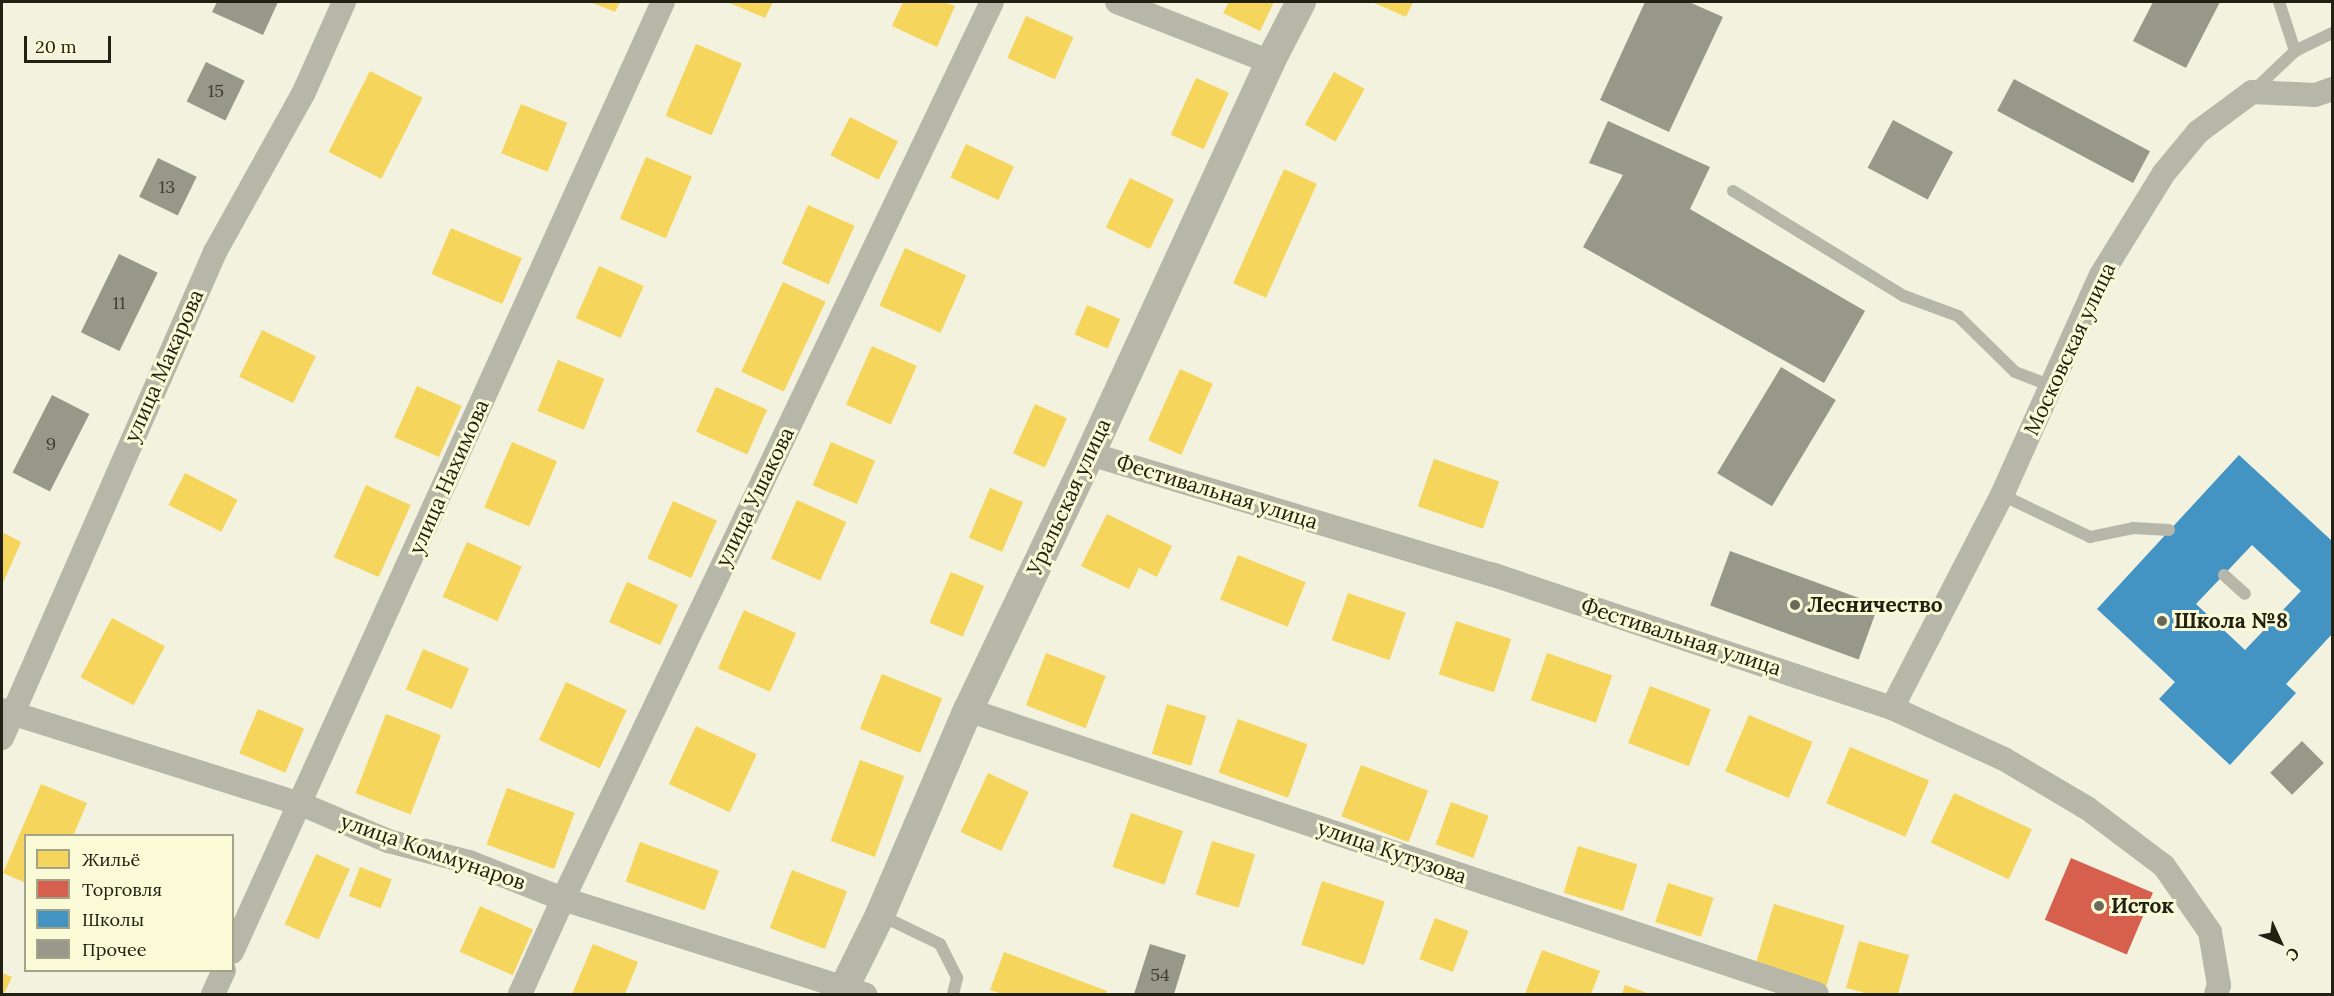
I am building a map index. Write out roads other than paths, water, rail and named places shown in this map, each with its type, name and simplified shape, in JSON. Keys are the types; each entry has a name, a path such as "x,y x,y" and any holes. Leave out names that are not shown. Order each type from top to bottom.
{"street":[{"name":"улица Макарова","path":"2,738 7,712 215,252 304,92 344,2"},
{"name":"улица Нахимова","path":"234,948 663,2"},
{"name":"улица Ушакова","path":"520,994 563,899 992,2"},
{"path":"1117,2 1270,62"},
{"name":"Уральская улица","path":"850,993 880,915 968,710 1090,454 1270,62 1301,2"},
{"path":"2252,92 2314,95 2332,89"},
{"name":"Московская улица","path":"1892,708 2002,495 2101,275 2164,174 2199,132 2252,92"},
{"name":"Фестивальная улица","path":"1090,454 1491,574 1892,708 2004,759 2087,808 2164,866 2210,932 2219,985 2216,994"},
{"name":"улица Кутузова","path":"968,710 1817,994"},
{"name":"улица Коммунаров","path":"7,712 301,804 388,841 469,861 563,899 850,993"},
{"path":"213,994 223,972"}],"lane":[{"path":"2279,2 2295,51"},
{"path":"2252,92 2295,51 2332,33"},
{"path":"1733,191 1904,296 1958,316 2015,372 2051,386"},
{"path":"2002,495 2090,537 2133,528 2169,530"},
{"path":"2224,575 2245,594"},
{"path":"880,915 940,944 957,978 953,994"}],"place":[{"name":"Лесничество","path":"1795,605"},
{"name":"Школа №8","path":"2162,621"},
{"name":"Исток","path":"2099,906"}]}
